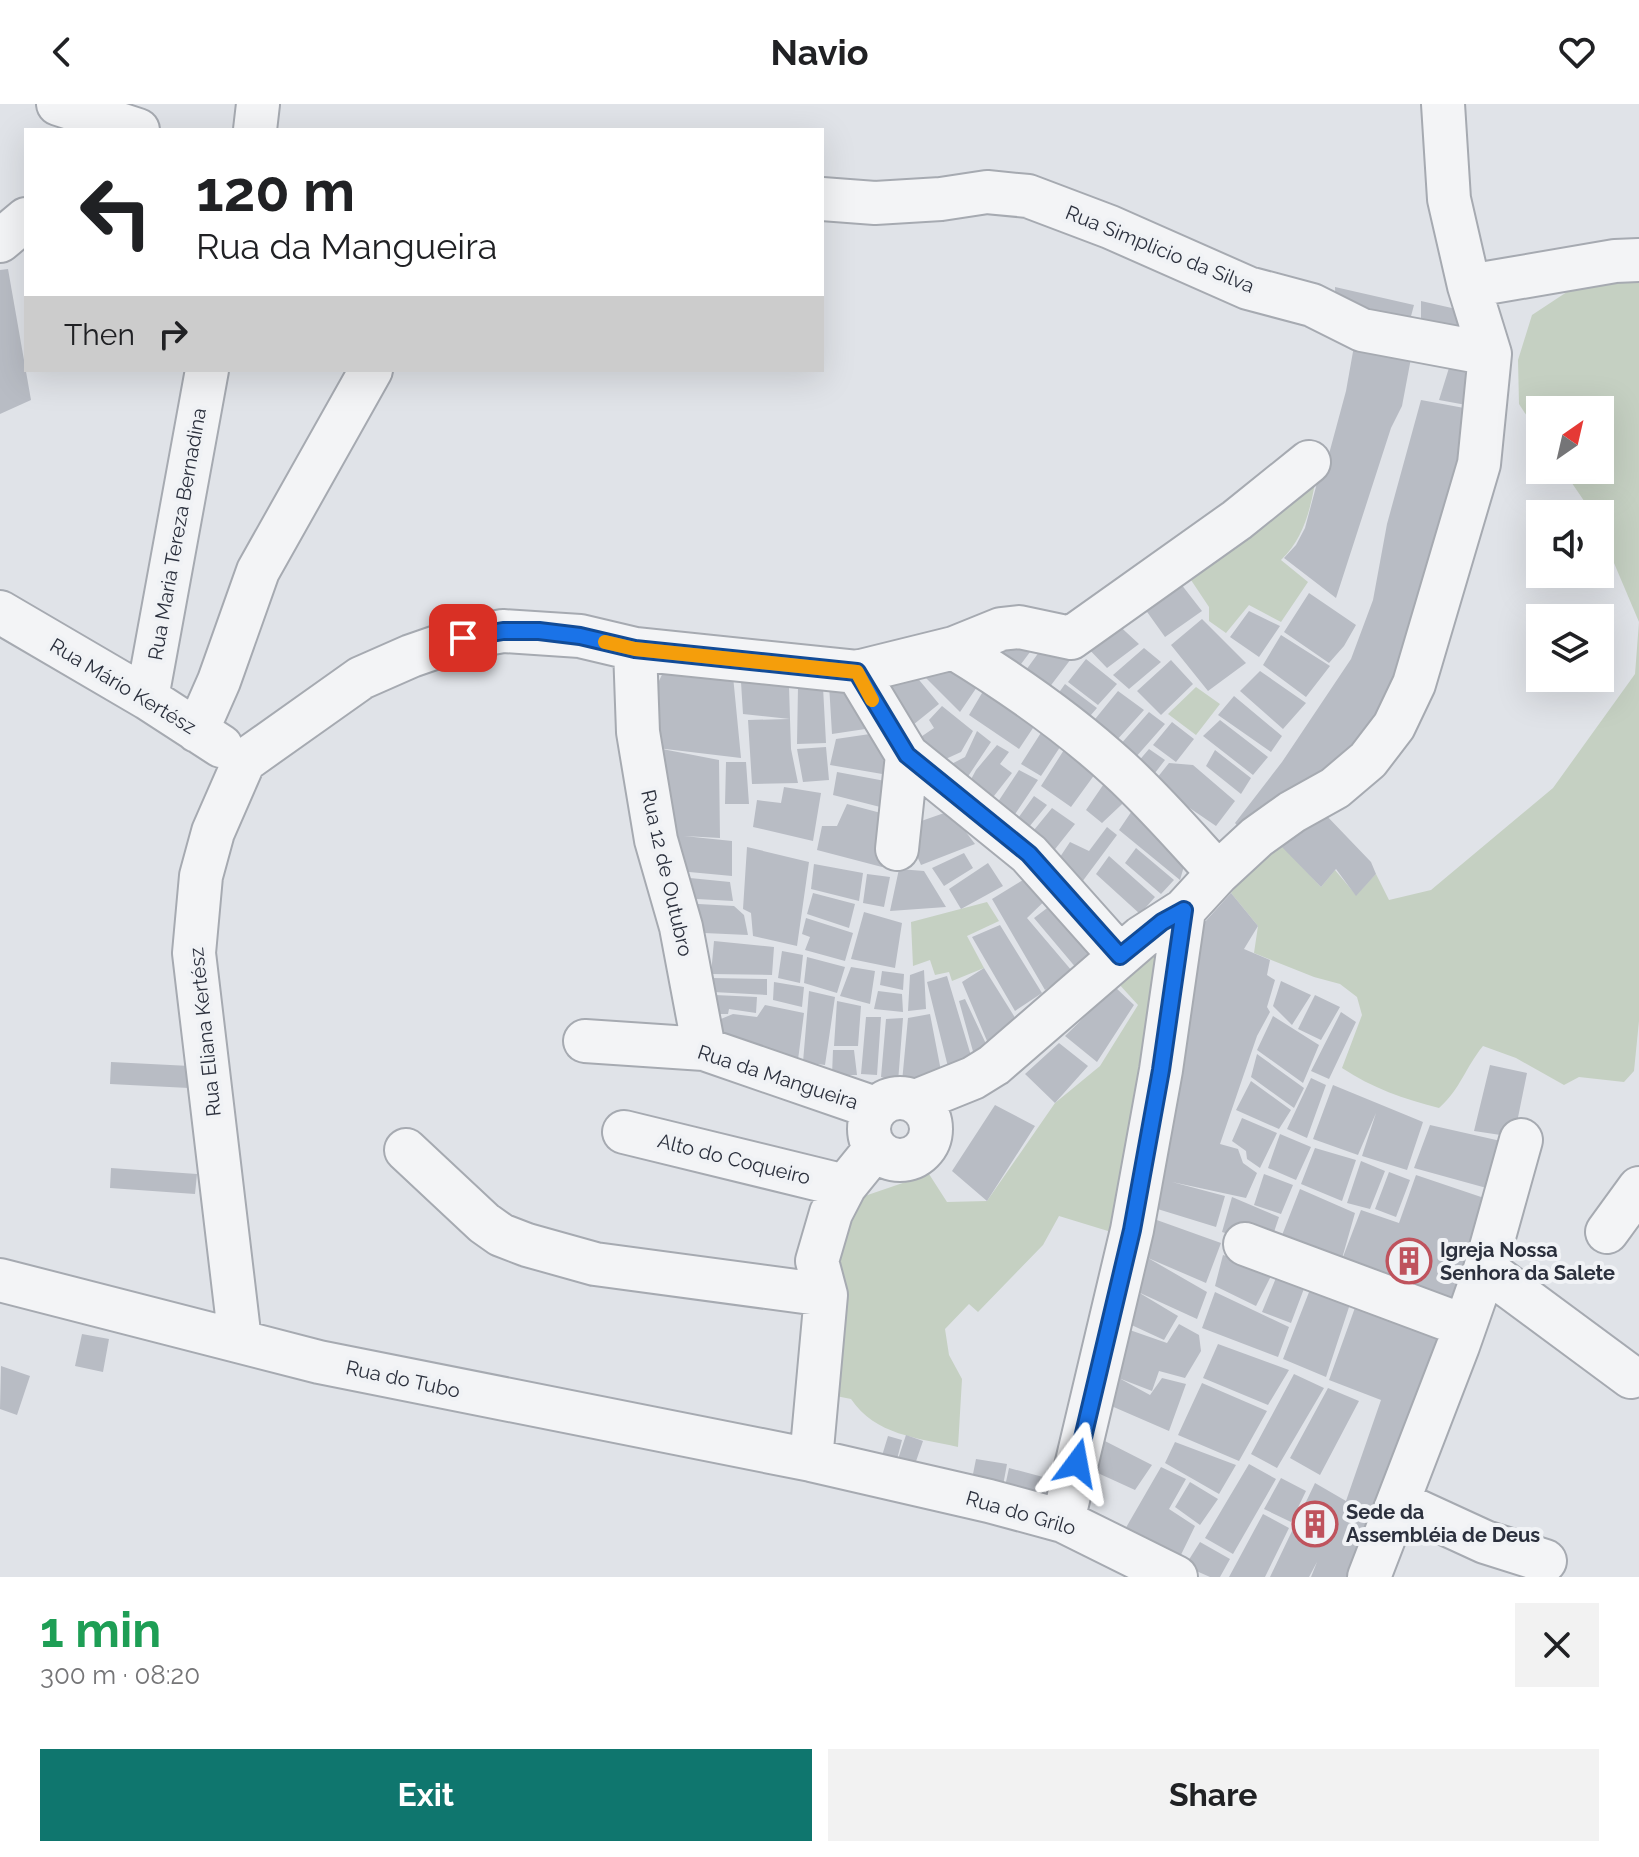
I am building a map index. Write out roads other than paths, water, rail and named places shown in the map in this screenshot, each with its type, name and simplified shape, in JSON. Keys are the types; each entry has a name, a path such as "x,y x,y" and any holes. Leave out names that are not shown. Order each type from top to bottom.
{"street":[{"path":"50,128 58,104 132,128"},
{"path":"255,128 258,104"},
{"path":"924,1117 994,1065 1162,922 1184,910 1257,837 1292,812 1335,788 1368,760 1394,726 1414,684 1479,464 1490,354 1469,286 1449,199 1443,104"},
{"name":"Rua Simplicio da Silva","path":"824,199 875,203 941,199 987,192 1028,196 1110,227 1248,288 1312,305 1362,330 1490,354"},
{"path":"0,241 24,221"},
{"path":"1469,286 1639,260"},
{"name":"Rua Maria Tereza Bernadina","path":"147,698 207,372"},
{"path":"197,731 219,681 258,571 370,372"},
{"path":"244,761 361,678 463,638 503,631 539,631 580,636 635,649 857,672 954,648 1001,629 1019,627 1071,638 1237,520 1309,462"},
{"name":"Rua Mário Kertész","path":"0,612 147,698 244,761"},
{"path":"954,648 1004,678 1094,747 1128,778 1218,873"},
{"name":"Rua 12 de Outubro","path":"635,649 638,732 656,840 681,927 704,1049"},
{"path":"857,672 907,755 1029,854 1120,956"},
{"path":"897,849 907,755"},
{"name":"Rua Eliana Kertész","path":"240,1341 194,953 201,876 213,832 244,761"},
{"path":"1063,1521 1132,1230 1161,1070 1184,910"},
{"name":"Rua da Mangueira","path":"585,1041 704,1049 875,1128"},
{"path":"811,1460 826,1295 817,1261 831,1213 875,1128 895,1097 924,1117"},
{"path":"875,1128 890,1159 909,1160 925,1150 924,1117"},
{"name":"Alto do Coqueiro","path":"624,1132 845,1186"},
{"path":"1369,1577 1485,1269 1521,1140"},
{"path":"406,1150 484,1223 501,1235 527,1245 595,1264 826,1295"},
{"path":"1607,1232 1639,1188"},
{"path":"1245,1244 1465,1326"},
{"path":"1485,1269 1631,1377"},
{"name":"Rua do Tubo","path":"0,1280 319,1362 811,1460"},
{"name":"Rua do Grilo","path":"811,1460 1063,1521 1176,1577"},
{"path":"1398,1502 1485,1542 1545,1561"}],"place":[{"name":"Igreja Nossa Senhora da Salete","path":"1409,1261"},
{"name":"Sede da Assembléia de Deus","path":"1315,1524"}]}
